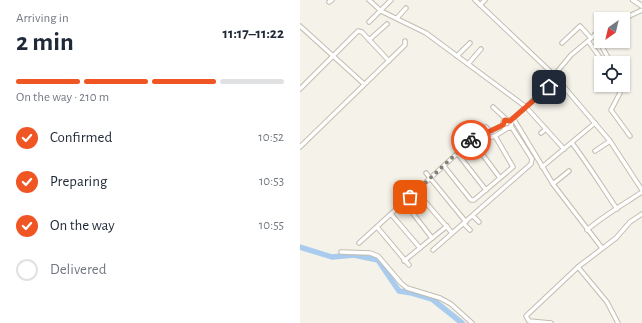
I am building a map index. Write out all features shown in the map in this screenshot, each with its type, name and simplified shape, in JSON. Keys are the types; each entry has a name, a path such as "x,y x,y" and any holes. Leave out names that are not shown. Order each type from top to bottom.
{"street":[{"path":"369,0 381,11 420,29 526,108 564,149"},
{"path":"369,22 391,0"},
{"path":"475,0 554,75 610,141 642,191 608,216 600,219 587,230"},
{"path":"480,5 485,0"},
{"path":"633,0 642,6"},
{"path":"397,18 406,8"},
{"path":"630,16 642,10"},
{"path":"369,40 386,24"},
{"path":"562,43 580,26 599,56"},
{"path":"301,29 364,84"},
{"path":"300,89 358,31 362,32 389,61"},
{"path":"359,243 431,179 468,143 495,136 509,124 513,118 526,108 551,84 554,75 571,55 594,35"},
{"path":"300,147 405,45 404,41"},
{"path":"457,56 470,43"},
{"path":"468,64 480,49"},
{"path":"620,92 611,110 630,136"},
{"path":"433,250 532,163 532,159 509,124 493,107"},
{"path":"513,118 553,184 602,248"},
{"path":"474,141 503,125 504,121 509,124"},
{"path":"542,167 594,123"},
{"path":"503,125 509,124"},
{"path":"474,141 485,127 491,132"},
{"path":"541,134 546,129"},
{"path":"444,166 472,200 512,169 513,166 495,136"},
{"path":"474,141 500,178"},
{"path":"595,151 610,141"},
{"path":"572,143 617,209"},
{"path":"457,153 486,190"},
{"path":"553,184 569,171"},
{"path":"426,173 470,230"},
{"path":"416,191 452,233"},
{"path":"404,202 432,238"},
{"path":"391,214 420,248"},
{"path":"527,320 580,268 602,248 616,238 630,222 642,214"},
{"path":"473,216 479,222"},
{"path":"404,261 447,226"},
{"path":"377,227 404,261 409,265"},
{"path":"372,232 383,235"},
{"path":"341,252 370,253 378,256 407,288 440,298 451,304 472,323"},
{"path":"580,268 607,302 618,323"},
{"path":"527,320 546,321 552,323"}],"waterway":[{"path":"300,247 332,257 354,255 378,260 399,291 432,299 462,323"}],"way so far":[{"path":"410,197 471,140"}],"route":[{"path":"471,140 491,132 503,125 505,120 510,121 549,87"}]}
